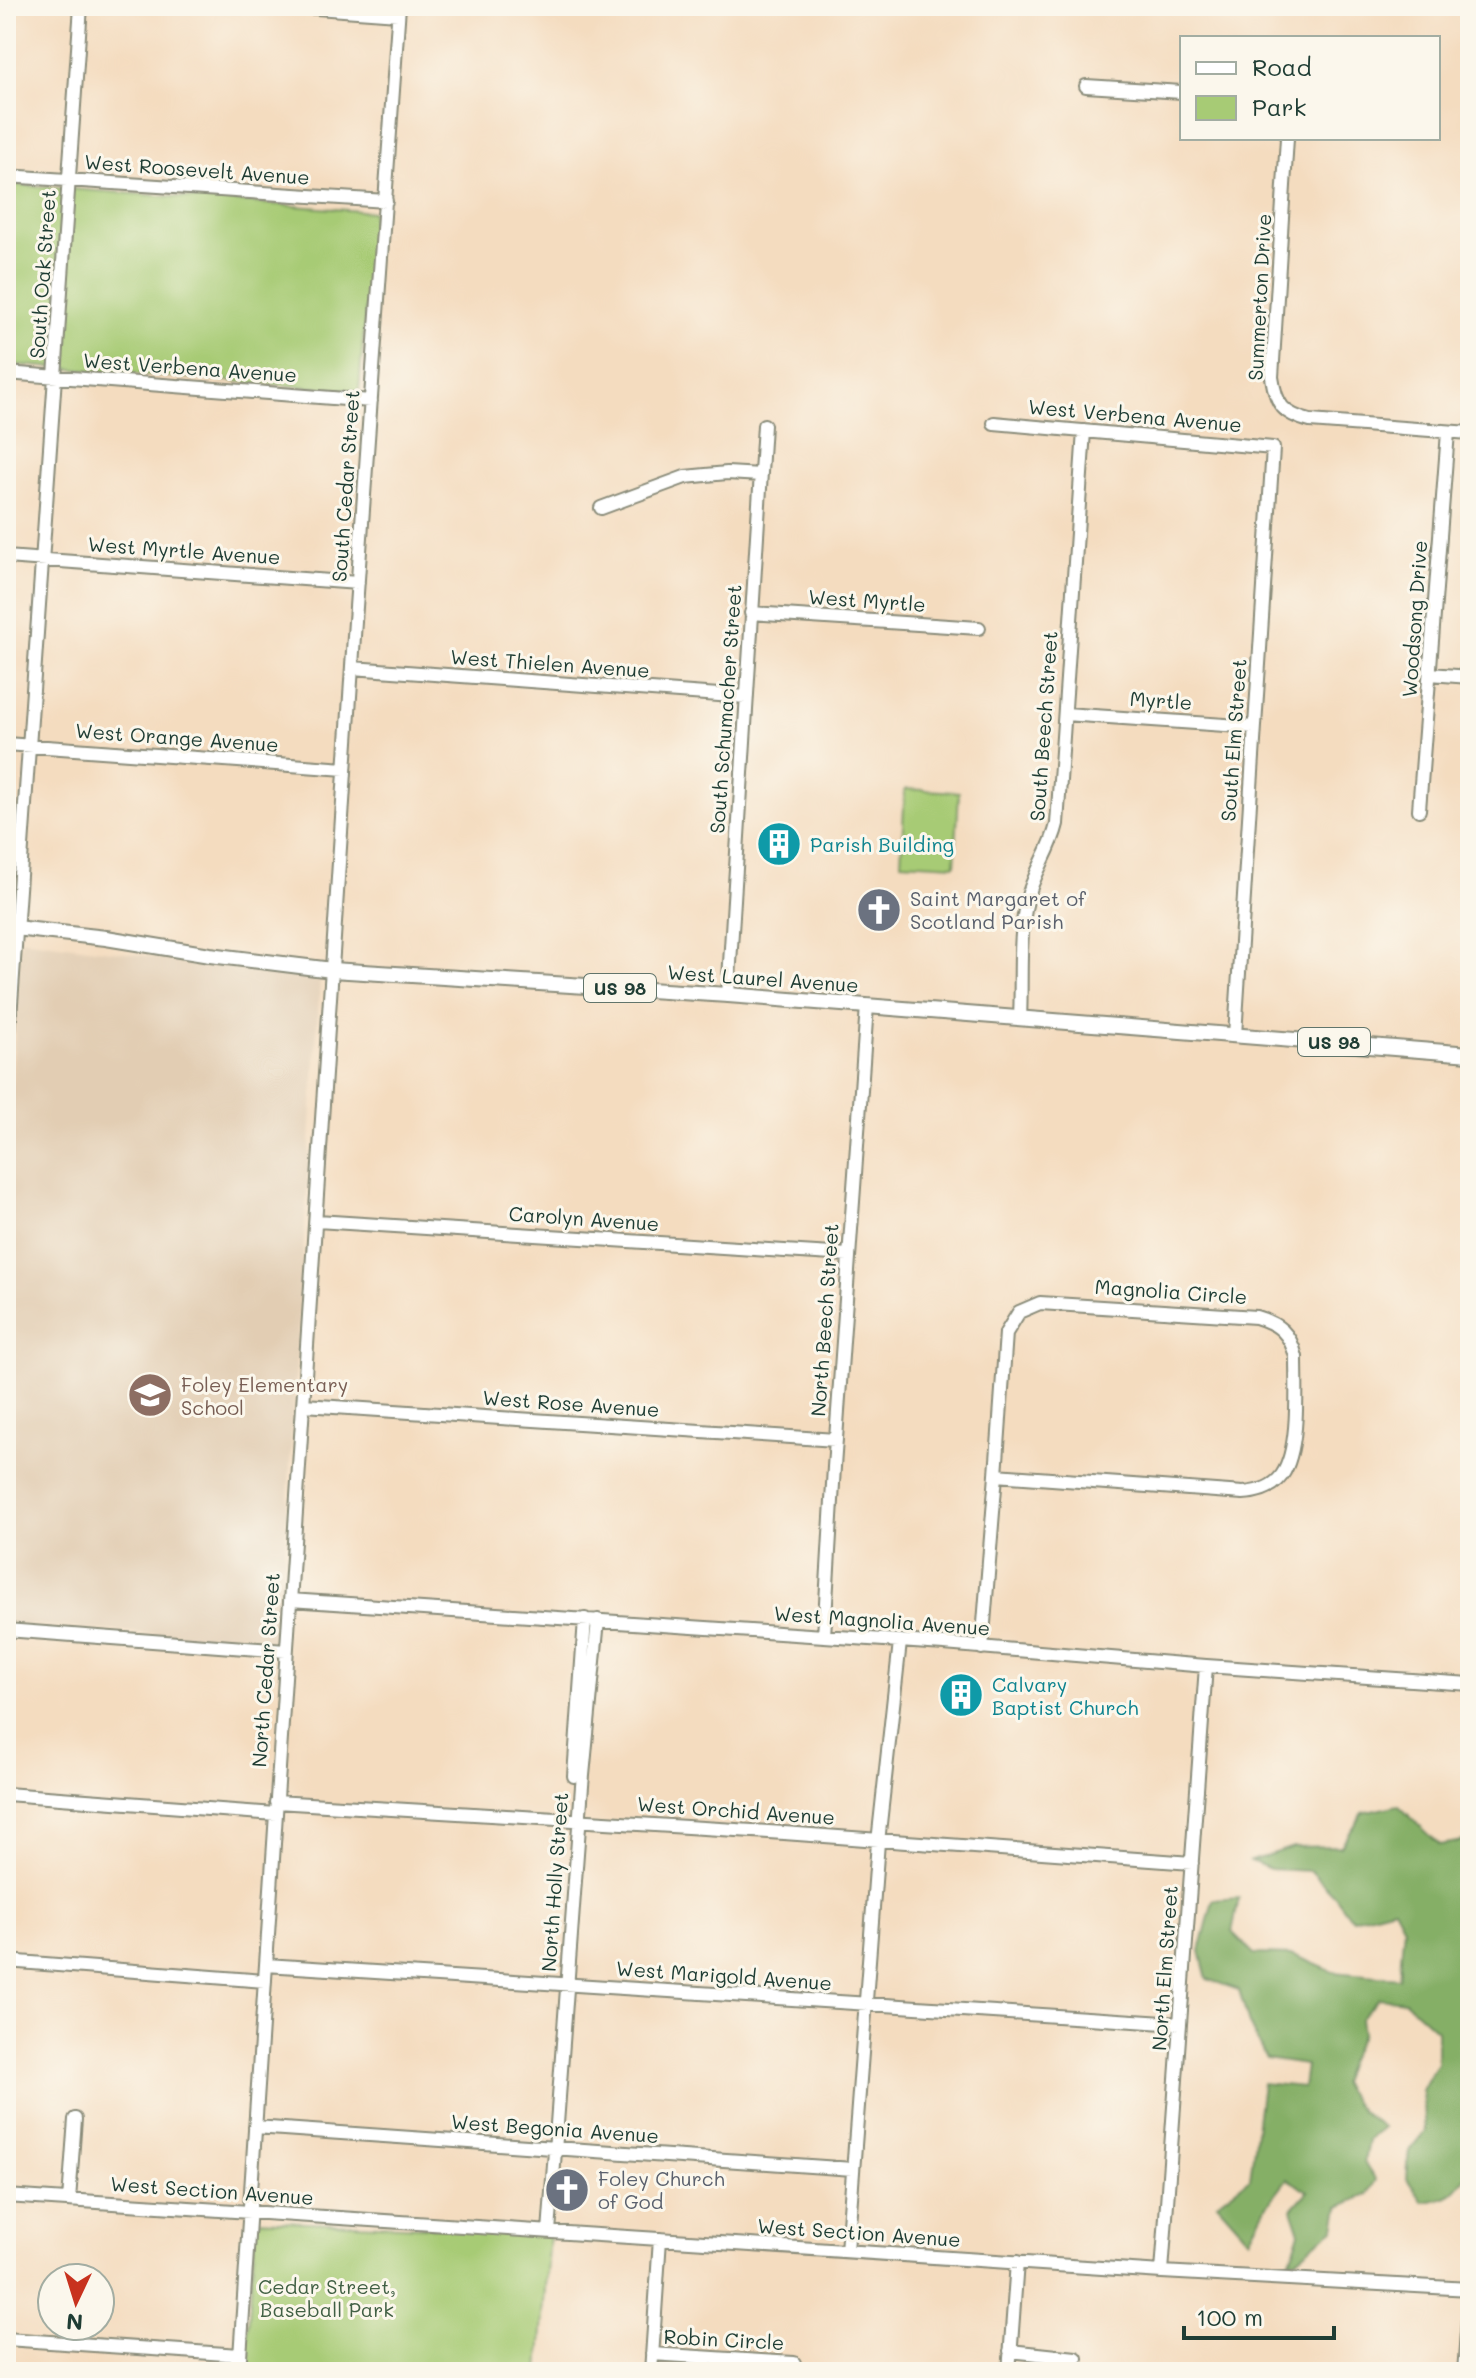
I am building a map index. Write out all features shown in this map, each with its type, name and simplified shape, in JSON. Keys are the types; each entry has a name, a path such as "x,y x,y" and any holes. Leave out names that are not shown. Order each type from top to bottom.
{"main road":[{"name":"West Laurel Avenue","path":"11,927 332,970 728,995 1470,1054"}],"street":[{"name":"South Oak Street","path":"6,1075 11,927 28,746 81,6"},
{"path":"289,6 399,10"},
{"name":"South Cedar Street","path":"332,970 399,10"},
{"path":"1086,86 1180,92"},
{"name":"Summerton Drive","path":"1287,140 1272,377 1274,393 1281,406 1291,416 1310,421 1470,433"},
{"name":"West Roosevelt Avenue","path":"6,176 386,201"},
{"name":"West Verbena Avenue","path":"6,373 371,401"},
{"name":"West Verbena Avenue","path":"994,423 1273,448"},
{"name":"South Schumacher Street","path":"728,995 764,425"},
{"name":"South Beech Street","path":"1020,1019 1025,913 1033,878 1054,835 1084,431"},
{"name":"Woodsong Drive","path":"1419,810 1448,432"},
{"name":"South Elm Street","path":"1235,1035 1273,448"},
{"path":"601,508 685,477 727,473 761,475"},
{"name":"West Myrtle Avenue","path":"6,557 358,583"},
{"name":"West Myrtle","path":"751,613 979,628"},
{"name":"West Thielen Avenue","path":"352,668 746,697"},
{"path":"1430,674 1470,677"},
{"name":"Myrtle","path":"1065,714 1254,727"},
{"name":"West Orange Avenue","path":"6,744 345,769"},
{"name":"North Cedar Street","path":"239,2372 332,970"},
{"name":"North Beech Street","path":"824,1636 867,1006"},
{"name":"Carolyn Avenue","path":"317,1221 848,1255"},
{"name":"Magnolia Circle","path":"982,1648 1004,1345 1011,1321 1029,1306 1040,1303 1256,1317 1277,1325 1293,1344 1296,1393 1291,1452 1282,1475 1264,1489 1243,1493 1212,1492 996,1475"},
{"name":"West Rose Avenue","path":"304,1405 836,1440"},
{"name":"West Magnolia Avenue","path":"290,1600 1470,1684"},
{"path":"575,1820 591,1620"},
{"path":"6,1630 286,1651"},
{"path":"847,2251 878,1842 900,1642"},
{"name":"North Elm Street","path":"1162,2272 1206,1666"},
{"name":"West Orchid Avenue","path":"6,1794 575,1820 1192,1863"},
{"name":"North Holly Street","path":"549,2232 575,1820"},
{"path":"6,1961 265,1981"},
{"name":"West Marigold Avenue","path":"266,1965 1180,2024"},
{"path":"69,2200 75,2119"},
{"name":"West Begonia Avenue","path":"255,2127 853,2169"},
{"name":"West Section Avenue","path":"6,2196 1470,2291"},
{"path":"651,2372 660,2239"},
{"path":"1009,2372 1017,2262"},
{"path":"1464,2372 1470,2291"},
{"path":"6,2339 240,2355"},
{"path":"1010,2351 1076,2358"},
{"name":"Robin Circle","path":"652,2354 794,2363"}],"shaded area":[{"name":"Foley Elementary School","path":"21,939 320,979 279,1643 6,1623 6,1167"}],"green space":[{"path":"6,184 373,212 359,391 6,364"},
{"path":"905,789 959,792 955,865 901,862"},
{"path":"1398,1805 1440,1845 1470,1840 1470,2171 1451,2194 1423,2202 1407,2179 1409,2151 1425,2131 1422,2090 1437,2063 1437,2030 1405,2001 1379,1998 1360,2019 1362,2033 1341,2083 1361,2111 1383,2127 1368,2140 1364,2162 1376,2180 1367,2195 1339,2207 1335,2228 1288,2265 1300,2233 1292,2209 1308,2191 1287,2179 1267,2205 1249,2239 1217,2203 1250,2178 1262,2083 1303,2087 1306,2065 1266,2059 1249,2024 1239,1990 1207,1979 1200,1951 1213,1900 1239,1898 1232,1932 1254,1954 1294,1955 1333,1972 1399,1978 1404,1927 1394,1908 1352,1919 1311,1871 1270,1869 1251,1861 1293,1847 1341,1846 1363,1813"},
{"name":"Cedar Street, Baseball Park","path":"256,2220 549,2232 539,2372 245,2372"}],"place":[{"name":"Parish Building","path":"779,844"},
{"name":"Saint Margaret of Scotland Parish","path":"879,910"},
{"name":"Foley Elementary School","path":"150,1395"},
{"name":"Calvary Baptist Church","path":"961,1695"},
{"name":"Foley Church of God","path":"567,2190"}]}
